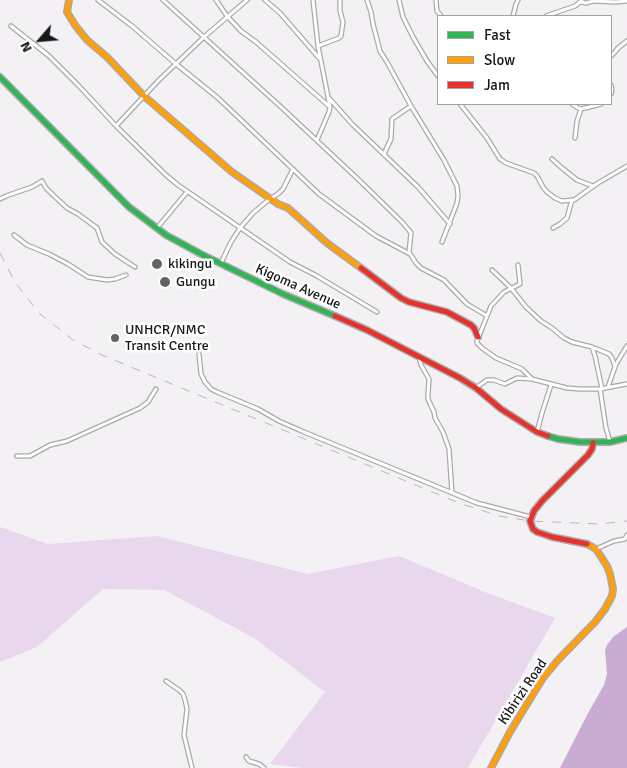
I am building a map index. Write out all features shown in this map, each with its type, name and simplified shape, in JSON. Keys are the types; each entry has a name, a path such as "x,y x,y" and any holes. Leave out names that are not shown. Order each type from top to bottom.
{"street":[{"path":"69,0 67,12 75,26 87,40 144,96 232,172 278,204 288,208 327,243 401,298 447,312 462,319 471,325 478,337"},
{"path":"98,0 225,104 319,194 376,236 410,255 421,268 444,280 467,304 487,316"},
{"path":"163,0 378,197 410,232 410,255"},
{"path":"216,0 241,31 330,107"},
{"path":"116,126 204,37 247,0"},
{"path":"265,0 280,13 320,59"},
{"path":"313,0 320,59 330,107 317,140"},
{"path":"318,46 341,36 343,22 340,0"},
{"path":"367,0 380,51 444,160 457,186 457,203 442,242"},
{"path":"399,0 404,17 414,37 437,75"},
{"path":"436,0 437,11 440,15"},
{"path":"514,15 518,0"},
{"path":"549,15 575,6 581,1 586,3 594,1 627,1"},
{"path":"11,26 48,56 167,176 187,192 290,262 377,312"},
{"path":"612,55 627,41"},
{"name":"Kigoma Avenue","path":"0,77 122,200 166,235 283,294 368,330 419,356 476,388 501,409 537,432 558,440 593,443 627,438"},
{"path":"328,97 352,124 418,187 450,224"},
{"path":"461,105 487,138 500,159 534,173 543,187 555,198 572,200 627,166"},
{"path":"574,105 581,109 600,105"},
{"path":"384,154 391,139 392,119 411,106"},
{"path":"575,138 581,109"},
{"path":"552,159 577,180 594,186"},
{"path":"220,263 240,228 253,213 279,193 293,169"},
{"path":"0,199 32,187 42,181 46,188 67,208 97,228 102,242 115,254 135,267"},
{"path":"157,228 187,192"},
{"path":"553,228 567,218 572,200"},
{"path":"14,235 28,245 68,264 88,278 107,280 126,275"},
{"path":"518,265 520,284 504,292 494,301 477,343 496,358 522,369 532,379"},
{"path":"492,270 511,288 526,307 542,321 572,342 604,351 612,358 615,367"},
{"path":"607,388 619,357 627,346"},
{"path":"592,348 610,442"},
{"path":"199,354 201,374 211,389 258,409 304,432 453,493 486,506 531,517"},
{"path":"419,356 420,365 429,379 428,394 435,418 447,444 453,493"},
{"path":"476,388 487,380 494,380 505,384 517,378 532,379 567,388 601,389 627,384"},
{"path":"537,432 552,384"},
{"path":"17,456 30,456 50,445 67,441 140,408 148,402 156,389"},
{"path":"593,443 588,455 545,497 531,517 530,524 537,532 552,537 585,543 596,548 625,539 627,535"},
{"name":"Kibirizi Road","path":"490,768 543,678 595,622 609,603 613,589 612,581 607,566 596,548"},
{"path":"166,681 183,694 185,700 187,709 184,735 192,768"},
{"path":"246,757 249,761 259,764 264,768"}],"shaded area":[{"path":"0,527 48,544 157,536 308,574 399,556 485,592 555,618 468,768 303,768 270,764 325,692 254,638 164,590 103,589 37,647 0,662"},
{"path":"627,627 627,768 560,768 604,685 607,674 605,650 607,645 613,637"}],"railway":[{"path":"0,253 15,282 39,313 73,340 102,355 459,503 499,516 530,521 600,524 627,521"}],"traffic: fast":[{"path":"0,77 129,207 166,235 283,294 335,316"},
{"path":"548,436 580,442 610,442 627,438"}],"traffic: slow":[{"path":"69,0 67,12 75,25 87,40 107,57 144,96 232,172 278,204 288,208 327,243 361,268"},
{"path":"491,768 510,732 543,678 595,622 612,596 613,589 607,566 596,549 587,544"}],"traffic: jam":[{"path":"361,268 401,298 447,312 471,325 478,337"},
{"path":"335,316 367,330 460,378 476,388 501,409 537,432 548,436"},
{"path":"587,544 537,532 533,529 530,521 534,511 542,501 588,455 593,443"}],"place":[{"name":"kikingu","path":"157,264"},
{"name":"Gungu","path":"165,282"},
{"name":"UNHCR/NMC Transit Centre","path":"115,338"}]}
